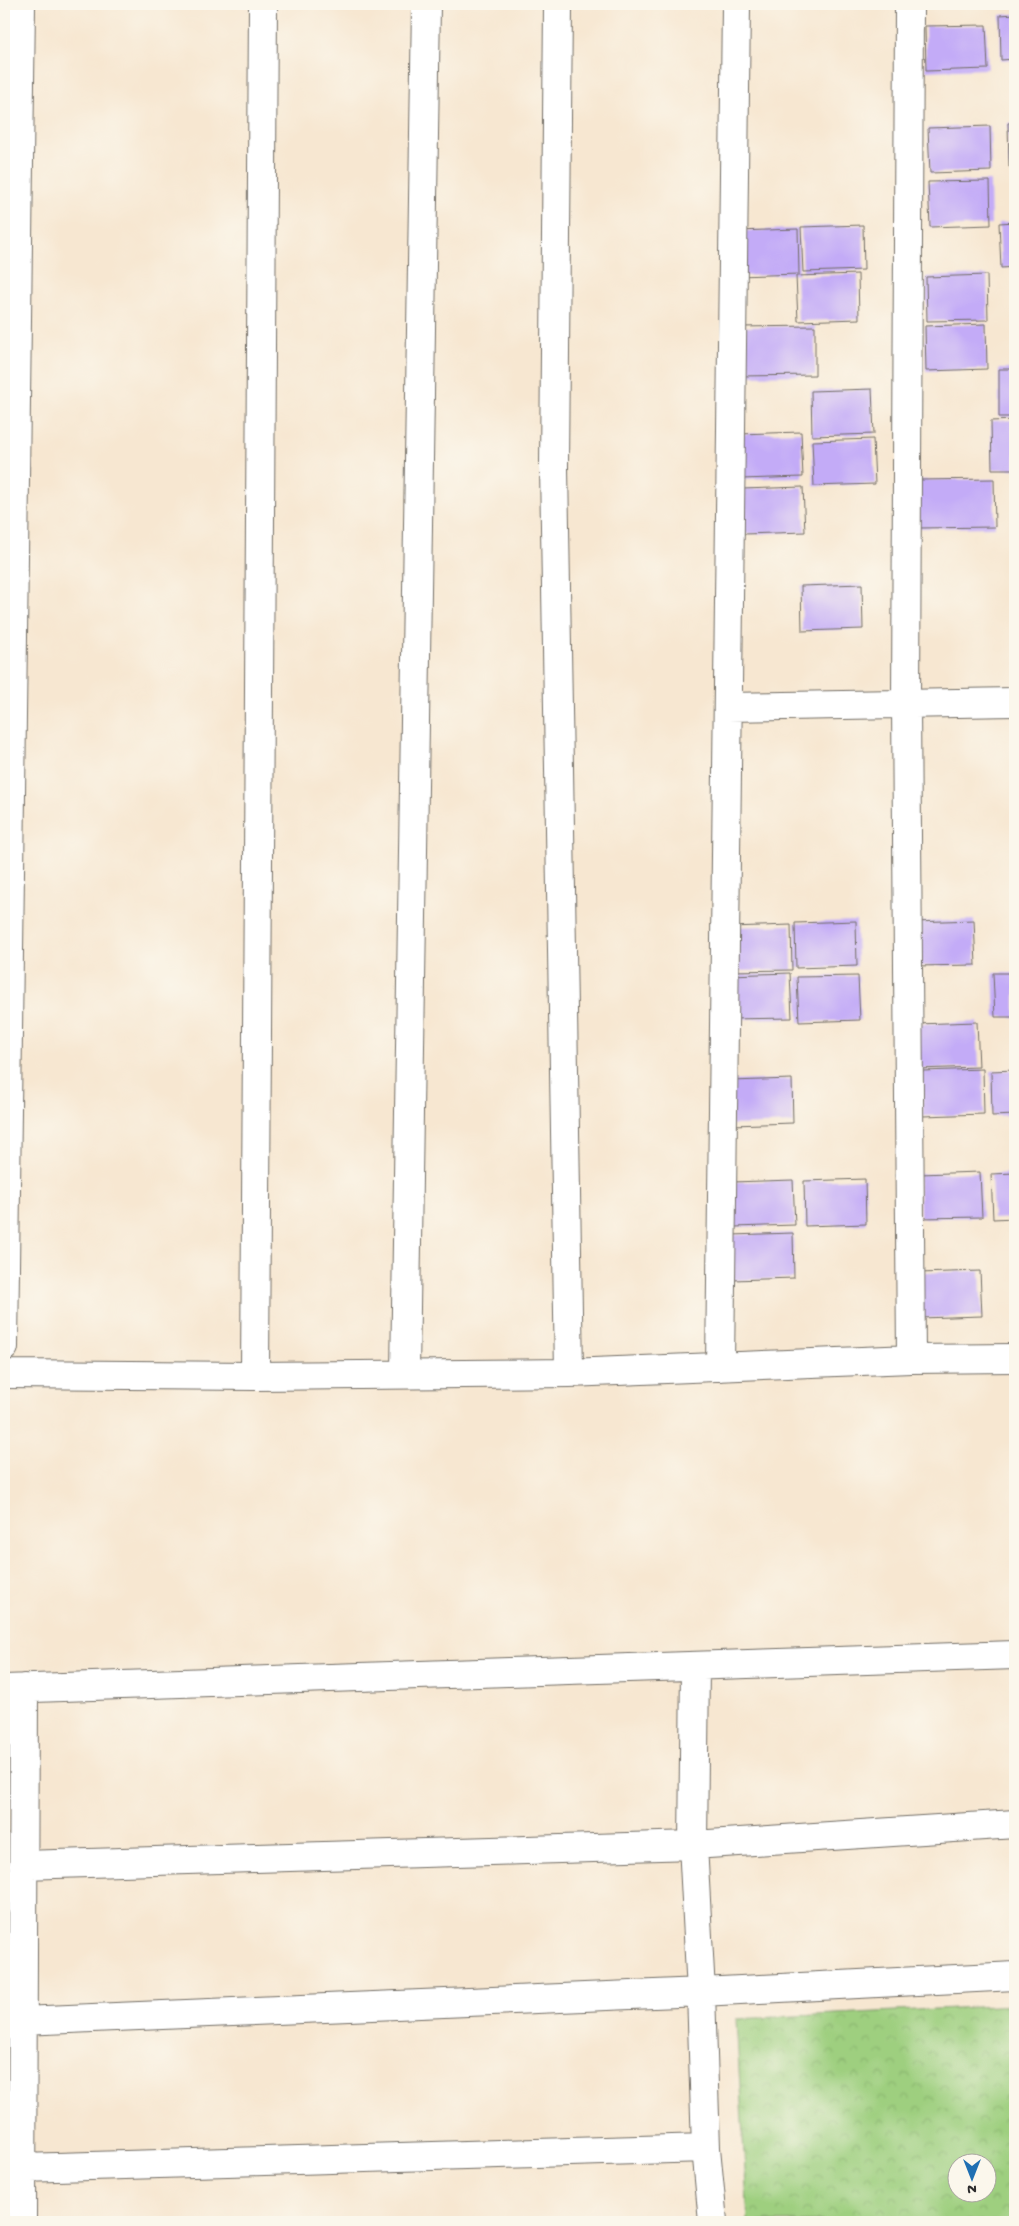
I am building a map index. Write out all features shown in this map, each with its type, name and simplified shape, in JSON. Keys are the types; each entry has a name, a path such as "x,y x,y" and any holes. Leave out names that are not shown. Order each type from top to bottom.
{"street":[{"path":"4,1347 8,778 21,4"},
{"path":"255,1376 263,4"},
{"path":"405,1373 426,4"},
{"path":"558,4 554,467 569,1372"},
{"path":"720,1367 736,4"},
{"path":"909,4 906,704 911,1359"},
{"path":"728,707 1015,702"},
{"path":"4,1374 255,1376 569,1372 911,1359 1015,1358"},
{"path":"22,2222 23,1865 14,1688 1015,1655"},
{"path":"695,1667 693,1845 701,1992 706,2148 713,2222"},
{"path":"23,1865 693,1845 1015,1824"},
{"path":"22,2021 701,1992 1015,1976"},
{"path":"22,2168 706,2148"}],"green space":[{"path":"1015,2005 1015,2222 748,2222 736,2019"}],"building":[{"path":"1015,14 1015,59 1001,60 1000,15"},
{"path":"986,25 988,69 926,71 925,26"},
{"path":"1015,122 1015,167 1009,167 1008,123"},
{"path":"990,126 991,171 930,173 928,128"},
{"path":"990,181 991,225 930,227 928,182"},
{"path":"1015,222 1015,267 1001,268 999,223"},
{"path":"863,225 864,270 803,272 801,227"},
{"path":"798,229 799,274 738,276 736,231"},
{"path":"858,274 859,319 798,321 796,276"},
{"path":"987,275 988,320 927,321 926,277"},
{"path":"986,324 987,369 926,371 925,326"},
{"path":"815,326 815,375 740,376 739,327"},
{"path":"999,369 1015,369 1015,417 999,417"},
{"path":"872,389 874,434 812,436 811,391"},
{"path":"1015,420 1015,469 992,469 991,421"},
{"path":"801,432 803,477 741,479 739,434"},
{"path":"873,439 875,484 814,486 812,441"},
{"path":"994,479 995,527 919,528 918,480"},
{"path":"803,487 805,532 744,534 742,489"},
{"path":"862,584 863,629 802,631 801,586"},
{"path":"974,920 976,965 915,966 914,922"},
{"path":"856,921 857,966 796,968 795,923"},
{"path":"791,925 792,970 731,971 730,927"},
{"path":"790,973 792,1018 730,1019 729,975"},
{"path":"993,973 1015,973 1015,1017 995,1017"},
{"path":"858,976 860,1020 799,1022 797,977"},
{"path":"977,1022 979,1067 917,1069 916,1024"},
{"path":"983,1069 984,1114 923,1116 922,1071"},
{"path":"1015,1070 1015,1115 992,1116 991,1071"},
{"path":"792,1079 793,1123 732,1125 731,1081"},
{"path":"980,1172 982,1217 920,1218 919,1174"},
{"path":"1015,1173 1015,1218 993,1219 991,1174"},
{"path":"865,1179 866,1224 805,1226 804,1181"},
{"path":"793,1180 795,1225 734,1227 732,1182"},
{"path":"793,1233 794,1278 733,1280 731,1235"},
{"path":"980,1271 982,1316 920,1318 919,1273"}]}
